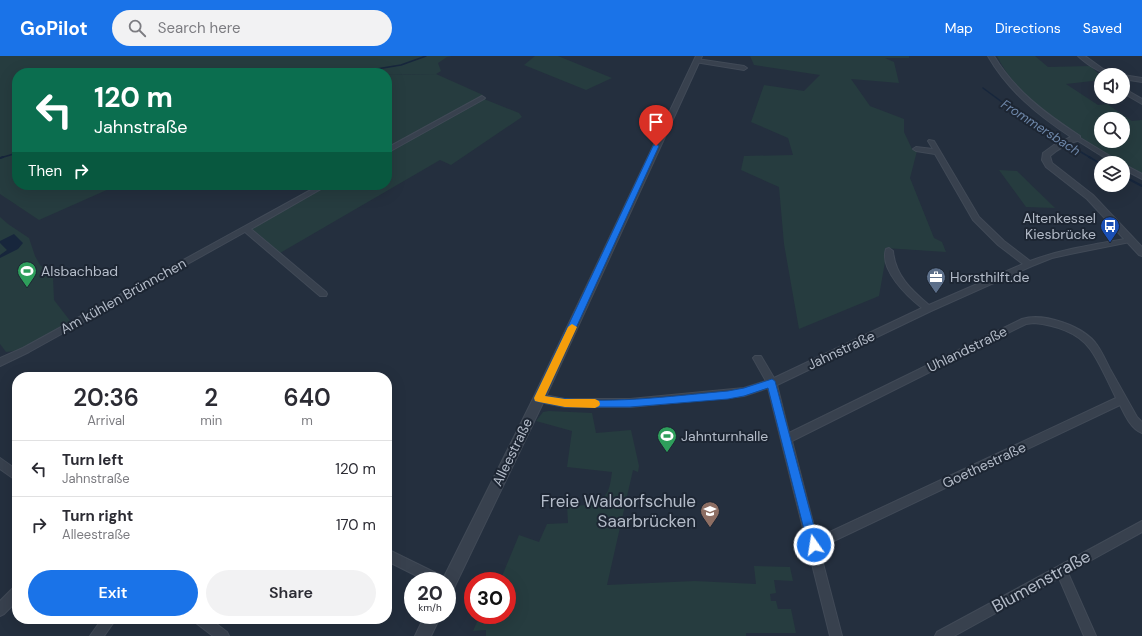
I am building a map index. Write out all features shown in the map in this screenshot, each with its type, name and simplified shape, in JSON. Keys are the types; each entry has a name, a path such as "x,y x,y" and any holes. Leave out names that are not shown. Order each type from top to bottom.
{"street":[{"path":"991,56 1009,82 1042,114 1107,156"},
{"path":"1081,56 1098,68"},
{"path":"698,59 744,68"},
{"name":"Alleestraße","path":"452,572 539,398 698,59"},
{"path":"1130,78 1142,80"},
{"path":"1130,94 1142,102"},
{"path":"392,148 482,98"},
{"path":"1077,138 1062,142 1056,146 1046,155 1046,160 1049,165 1090,197 1142,253"},
{"path":"931,140 976,218 1001,243 1029,264"},
{"path":"916,149 937,152"},
{"path":"1130,170 1142,177"},
{"name":"Am kühlen Brünnchen","path":"2,358 26,350 316,190"},
{"path":"245,228 322,294"},
{"name":"Jahnstraße","path":"539,398 565,403 630,403 728,395 744,392 772,383 928,309 1029,264 1050,256 1075,250 1130,240"},
{"path":"889,252 890,263 908,292 928,309"},
{"name":"Uhlandstraße","path":"786,439 1025,320 1047,321 1066,328 1086,339 1093,346 1122,400"},
{"path":"758,358 772,383 836,636"},
{"path":"1122,400 1133,420 1142,429"},
{"name":"Goethestraße","path":"814,545 1122,400"},
{"path":"0,463 12,472"},
{"name":"Blumenstraße","path":"941,636 1142,526"},
{"path":"392,558 419,572"},
{"path":"1061,570 1090,636"},
{"path":"0,610 12,597"},
{"path":"96,636 106,624"},
{"path":"207,624 223,636"},
{"path":"423,636 429,624"}],"green space":[{"path":"0,56 452,56 447,57 438,63 441,71 436,74 392,75 392,68 12,68 12,190 107,190 39,220 0,194"},
{"path":"535,56 558,56 612,78 586,90 524,65"},
{"path":"750,56 909,56 909,58 885,58 894,62 899,83 851,79 870,106 904,119 904,132 912,149 917,151 910,178 934,238 942,242 946,252 885,248 885,262 879,296 799,329 784,244 779,187 741,170 744,156 793,155 788,138 751,122 764,85 804,91 820,75 754,65"},
{"path":"997,56 1035,56 1048,67 1090,66 1094,70 1094,81 1066,84 1094,102 1094,104 1107,104 1119,112 1094,112 1094,145 1041,109 1008,75"},
{"path":"436,74 483,95 392,146 392,75"},
{"path":"484,99 519,113 522,117 451,165 440,160 392,188 392,150"},
{"path":"1130,120 1132,121 1142,120 1142,174 1130,167 1130,156 1111,156 1098,148 1130,148"},
{"path":"999,170 1017,171 1055,208 1026,207"},
{"path":"320,190 388,190 280,253 251,228"},
{"name":"Alsbachbad","path":"0,217 29,238 35,256 40,265 53,277 54,300 71,322 31,345 15,351 6,352 0,344"},
{"path":"543,412 592,413 596,433 631,430 639,466 638,472 633,470 607,585 695,581 756,584 754,566 790,567 793,581 774,580 776,593 770,594 771,601 776,601 778,609 791,609 796,633 746,633 746,636 486,636 486,630 473,631 476,624 516,624 516,572 504,572 519,535 539,542 547,524 568,523 567,506 583,505 598,501 606,494 610,484 612,472 567,467 572,431 536,421"}],"water":[{"path":"14,234 23,243 18,249 0,258 0,255 7,250 0,243 0,241"}],"waterway":[{"path":"383,68 401,65 426,56"},
{"name":"Frommersbach","path":"983,88 1025,119 1091,158"},
{"path":"3,157 0,158 12,154"},
{"name":"Frommersbach","path":"1089,157 1094,160"},
{"name":"Frommersbach","path":"1130,180 1142,186"}],"slow traffic":[{"path":"572,327 539,398 565,403 595,404"}],"place":[{"name":"Altenkessel Kiesbrücke","path":"1110,243"},
{"name":"Alsbachbad","path":"27,288"},
{"name":"Horsthilft.de","path":"936,294"},
{"name":"Jahnturnhalle","path":"667,453"},
{"name":"Freie Waldorfschule Saarbrücken","path":"710,528"}],"route":[{"path":"656,146 539,398 565,403 630,403 728,395 759,388 772,383 814,545"}]}
